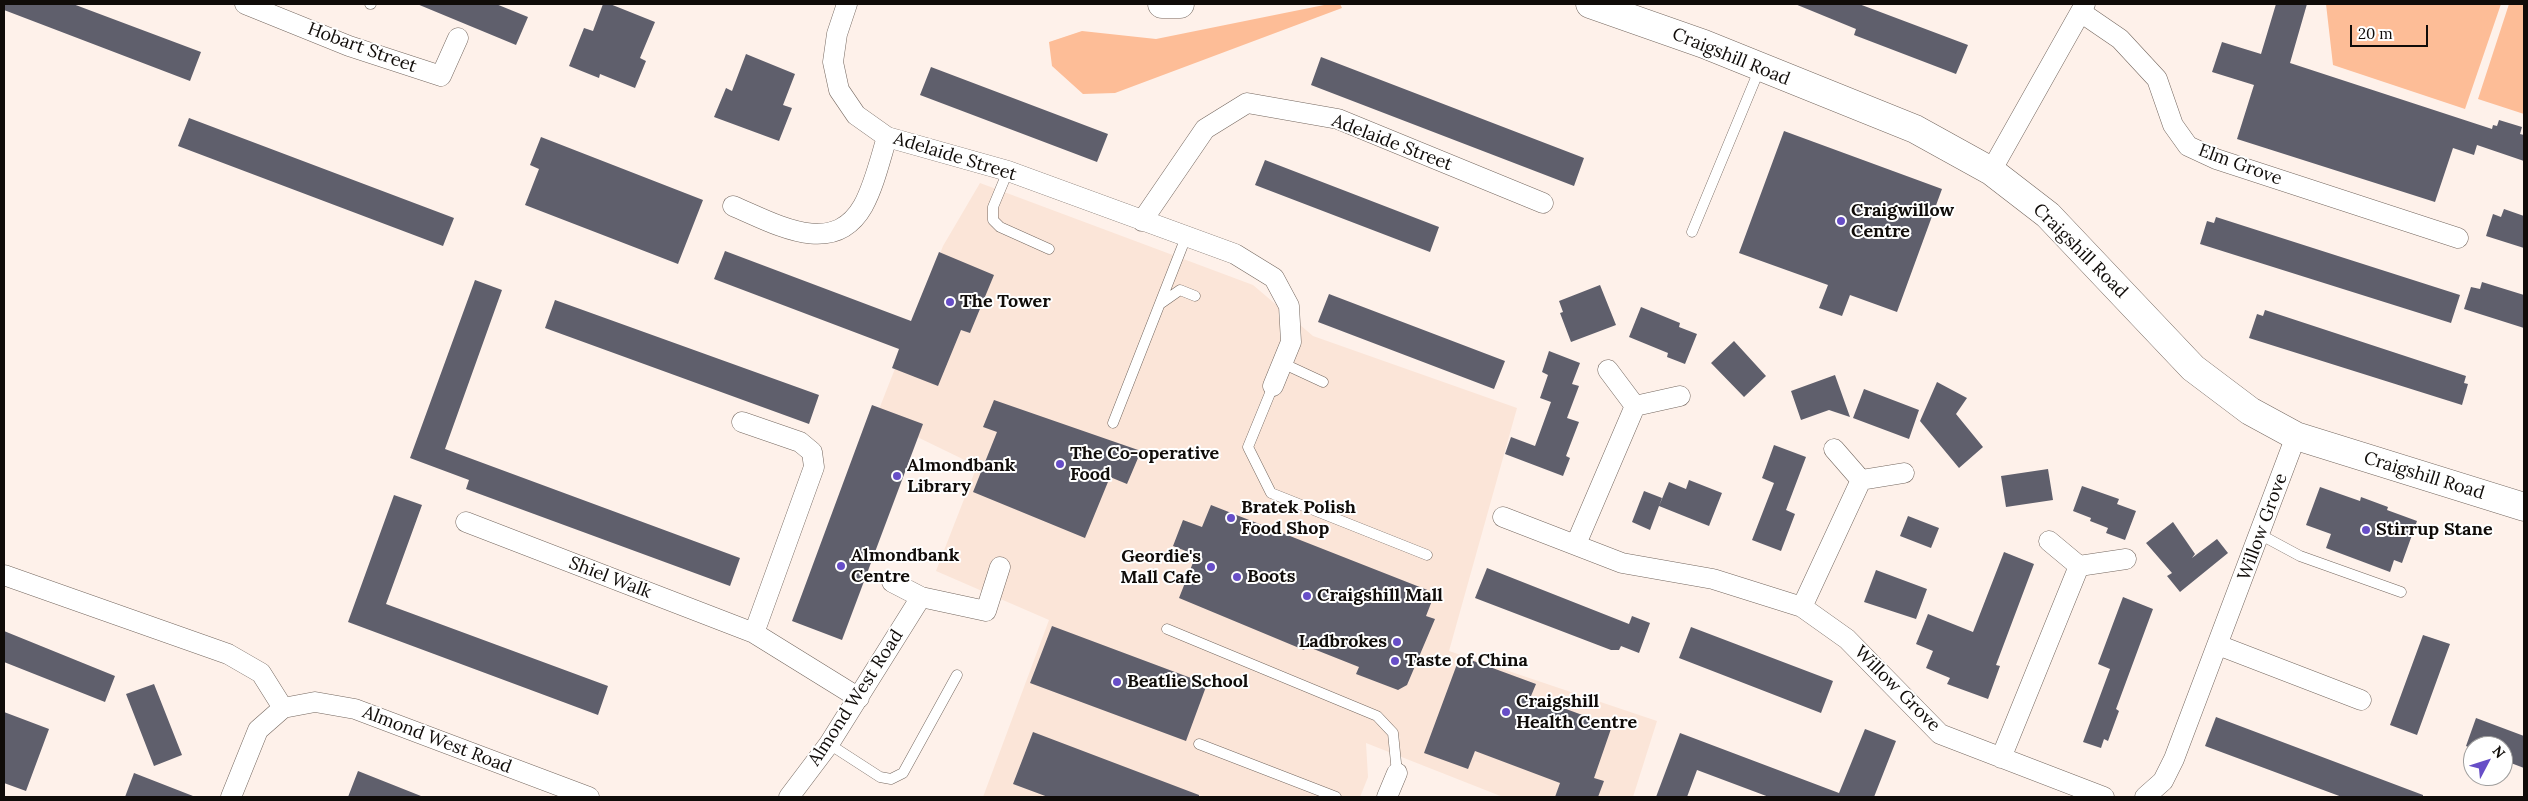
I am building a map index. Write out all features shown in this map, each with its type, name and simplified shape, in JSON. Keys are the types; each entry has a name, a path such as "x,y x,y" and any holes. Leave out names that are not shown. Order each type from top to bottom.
{"street":[{"name":"Adelaide Street","path":"847,4 838,34 833,62 839,90 856,115 887,137 1008,171 1235,254 1274,278 1289,306 1291,342 1273,386"},
{"path":"1162,4 1180,4"},
{"name":"Craigshill Road","path":"1590,4 1694,41 1915,129 1991,171 2048,215 2193,368 2250,411 2296,436 2524,507"},
{"name":"Hobart Street","path":"252,5 349,46 441,76 458,38"},
{"path":"1991,171 2084,8"},
{"name":"Elm Grove","path":"2084,8 2120,39 2157,79 2173,125 2188,146 2216,159 2458,238"},
{"name":"Adelaide Street","path":"1142,221 1205,129 1247,103 1338,119 1543,203"},
{"path":"733,206 796,231 816,236 838,231 854,219 863,206 887,137"},
{"path":"1608,370 1635,406"},
{"path":"1635,406 1680,396"},
{"path":"1576,544 1635,406"},
{"path":"742,422 800,442 812,452 814,467 754,633"},
{"name":"Willow Grove","path":"2145,797 2163,781 2174,759 2296,436"},
{"path":"1834,449 1861,480"},
{"path":"1861,480 1904,473"},
{"path":"1802,607 1861,480"},
{"name":"Willow Grove","path":"1503,517 1622,563 1713,579 1802,607 1847,639 1940,734 2104,797"},
{"name":"Shiel Walk","path":"466,522 754,633 859,698"},
{"path":"2049,540 2079,566 2126,559"},
{"path":"2000,758 2079,566"},
{"path":"892,582 921,597 986,611 1000,567"},
{"path":"4,575 228,654 261,673 283,708 258,730 231,797"},
{"name":"Almond West Road","path":"789,797 829,744 921,597"},
{"path":"2218,645 2361,700"},
{"name":"Almond West Road","path":"283,708 315,702 355,710 588,797"},
{"path":"1387,797 1398,774"}],"lane":[{"path":"1692,232 1760,68"},
{"path":"1008,171 993,207 993,220 1000,227 1049,249"},
{"path":"1113,423 1186,236"},
{"path":"1160,304 1180,290 1195,296"},
{"path":"1282,363 1323,382"},
{"path":"1273,386 1248,447 1271,493 1427,555"},
{"path":"2260,535 2300,556 2401,592"},
{"path":"1168,629 1377,716 1393,734 1398,774"},
{"path":"829,744 880,777 891,779 904,773 957,675"},
{"path":"1199,744 1336,797"}],"shaded area":[{"path":"1329,4 1340,4 1342,8 1115,93 1083,94 1052,66 1049,42 1082,31 1156,39"},
{"path":"2326,4 2501,4 2465,109 2333,65"},
{"path":"2509,4 2524,4 2524,114 2478,99"},
{"path":"980,183 1253,285 1313,336 1517,408 1449,651 1657,721 1633,797 1503,797 1366,743 1368,777 1360,797 983,797 1049,620 936,571 977,466 876,417 943,246"}],"building":[{"path":"4,4 73,4 201,52 190,81 4,10"},
{"path":"417,4 496,4 528,17 516,45"},
{"path":"603,4 610,4 655,22 640,58 646,61 635,88 600,74 599,78 569,66 584,28 593,31"},
{"path":"1795,4 1859,4 1968,45 1956,74 1854,35 1856,29"},
{"path":"2276,4 2307,4 2290,63 2492,129 2493,125 2497,126 2499,120 2522,127 2520,134 2524,135 2524,161 2477,145 2474,155 2453,148 2435,202 2237,139 2254,85 2212,72 2222,42 2261,54"},
{"path":"746,54 795,74 783,105 792,108 779,141 714,117 726,88 732,91"},
{"path":"1321,57 1584,158 1574,186 1311,85"},
{"path":"931,67 1108,134 1097,162 920,95"},
{"path":"189,118 454,218 443,246 178,146"},
{"name":"Craigwillow Centre","path":"1784,131 1942,189 1897,312 1850,295 1842,316 1819,308 1828,285 1739,253"},
{"path":"541,137 703,200 678,264 525,205 539,169 530,165"},
{"path":"1265,160 1439,227 1430,252 1255,185"},
{"path":"2504,209 2524,216 2524,248 2486,236 2493,214 2501,217"},
{"path":"2216,217 2460,295 2451,323 2200,244 2207,221 2214,223"},
{"path":"725,251 911,321 939,252 994,275 970,333 961,330 938,386 892,368 899,349 714,279"},
{"path":"475,280 502,290 445,449 740,558 730,586 466,489 469,480 410,458"},
{"path":"2482,282 2524,295 2524,328 2464,309 2471,287 2480,289"},
{"path":"1600,285 1616,325 1571,342 1560,313 1563,312 1559,301"},
{"path":"1329,294 1505,361 1494,389 1318,322"},
{"path":"555,300 819,395 809,424 545,328"},
{"path":"1641,307 1680,323 1679,327 1697,334 1685,364 1667,357 1668,353 1629,337"},
{"path":"2265,310 2466,376 2464,383 2468,384 2462,405 2249,338 2257,314 2263,316"},
{"path":"1734,341 1766,376 1744,397 1711,363"},
{"path":"1549,351 1580,363 1572,384 1579,386 1567,418 1579,422 1566,456 1570,458 1563,476 1505,454 1511,437 1535,446 1551,402 1540,398 1548,375 1542,372"},
{"path":"1835,375 1850,417 1829,410 1801,420 1791,391"},
{"path":"1937,382 1967,398 1956,414 1983,447 1959,468 1920,421"},
{"path":"1864,389 1919,410 1909,439 1853,418"},
{"name":"The Co-operative Food","path":"994,400 1141,451 1127,484 1110,477 1085,538 973,492 997,432 983,427"},
{"name":"Almondbank Centre","path":"872,405 923,424 842,640 792,621"},
{"path":"1774,445 1806,457 1786,510 1795,514 1781,551 1752,540 1774,483 1762,478"},
{"path":"2048,469 2053,500 2006,507 2001,476"},
{"path":"1689,480 1722,493 1709,526 1659,506 1669,482 1686,489"},
{"path":"2082,486 2119,499 2117,504 2136,511 2125,540 2106,533 2108,528 2090,521 2091,518 2073,511"},
{"name":"Stirrup Stane","path":"2320,487 2360,501 2361,497 2388,507 2387,510 2417,521 2402,563 2394,560 2390,572 2326,548 2331,534 2306,525"},
{"path":"1644,491 1662,498 1650,530 1632,522"},
{"path":"394,495 422,505 386,604 608,686 598,715 348,622"},
{"name":"Craigshill Mall","path":"1211,505 1435,593 1426,616 1435,619 1407,685 1398,690 1356,674 1359,667 1306,646 1304,650 1179,598 1196,555 1173,546 1183,520 1202,527"},
{"path":"1908,516 1939,528 1931,548 1900,536"},
{"path":"2173,522 2195,554 2192,558 2217,539 2228,553 2180,592 2167,576 2172,573 2146,543"},
{"path":"2004,552 2034,564 1996,665 2000,666 1988,699 1947,684 1950,678 1926,668 1933,651 1916,644 1928,614 1973,632"},
{"path":"1487,568 1629,624 1632,616 1650,623 1639,653 1621,646 1619,650 1611,650 1475,598"},
{"path":"1876,570 1927,589 1916,619 1864,602"},
{"path":"2123,597 2153,609 2116,709 2119,711 2108,741 2104,739 2101,748 2083,742 2110,669 2098,664"},
{"path":"1052,626 1207,684 1186,741 1030,683"},
{"path":"1691,627 1833,681 1821,713 1679,658"},
{"path":"4,631 115,676 105,702 4,662"},
{"path":"2423,635 2450,644 2417,735 2390,725"},
{"name":"Craigshill Health Centre","path":"1460,656 1536,684 1531,696 1612,726 1594,778 1604,781 1598,797 1555,797 1560,783 1475,751 1468,769 1424,753"},
{"path":"154,684 182,755 154,766 126,694"},
{"path":"4,712 49,729 26,791 4,783"},
{"path":"2216,717 2423,795 2423,797 2342,797 2205,746"},
{"path":"2476,718 2524,736 2524,768 2513,764 2513,736 2470,736"},
{"path":"1865,729 1896,741 1874,797 1769,797 1697,770 1687,797 1656,797 1680,733 1839,793"},
{"path":"1033,732 1199,795 1199,797 1048,797 1013,784"},
{"path":"358,771 421,796 348,797"},
{"path":"134,773 193,796 125,797"}],"place":[{"name":"Craigwillow Centre","path":"1841,221"},
{"name":"The Tower","path":"950,302"},
{"name":"The Co-operative Food","path":"1060,464"},
{"name":"Almondbank Library","path":"897,476"},
{"name":"Bratek Polish Food Shop","path":"1231,518"},
{"name":"Stirrup Stane","path":"2366,530"},
{"name":"Almondbank Centre","path":"841,566"},
{"name":"Geordie's Mall Cafe","path":"1211,567"},
{"name":"Boots","path":"1237,577"},
{"name":"Craigshill Mall","path":"1307,596"},
{"name":"Ladbrokes","path":"1397,642"},
{"name":"Taste of China","path":"1395,661"},
{"name":"Beatlie School","path":"1117,682"},
{"name":"Craigshill Health Centre","path":"1506,712"}]}
